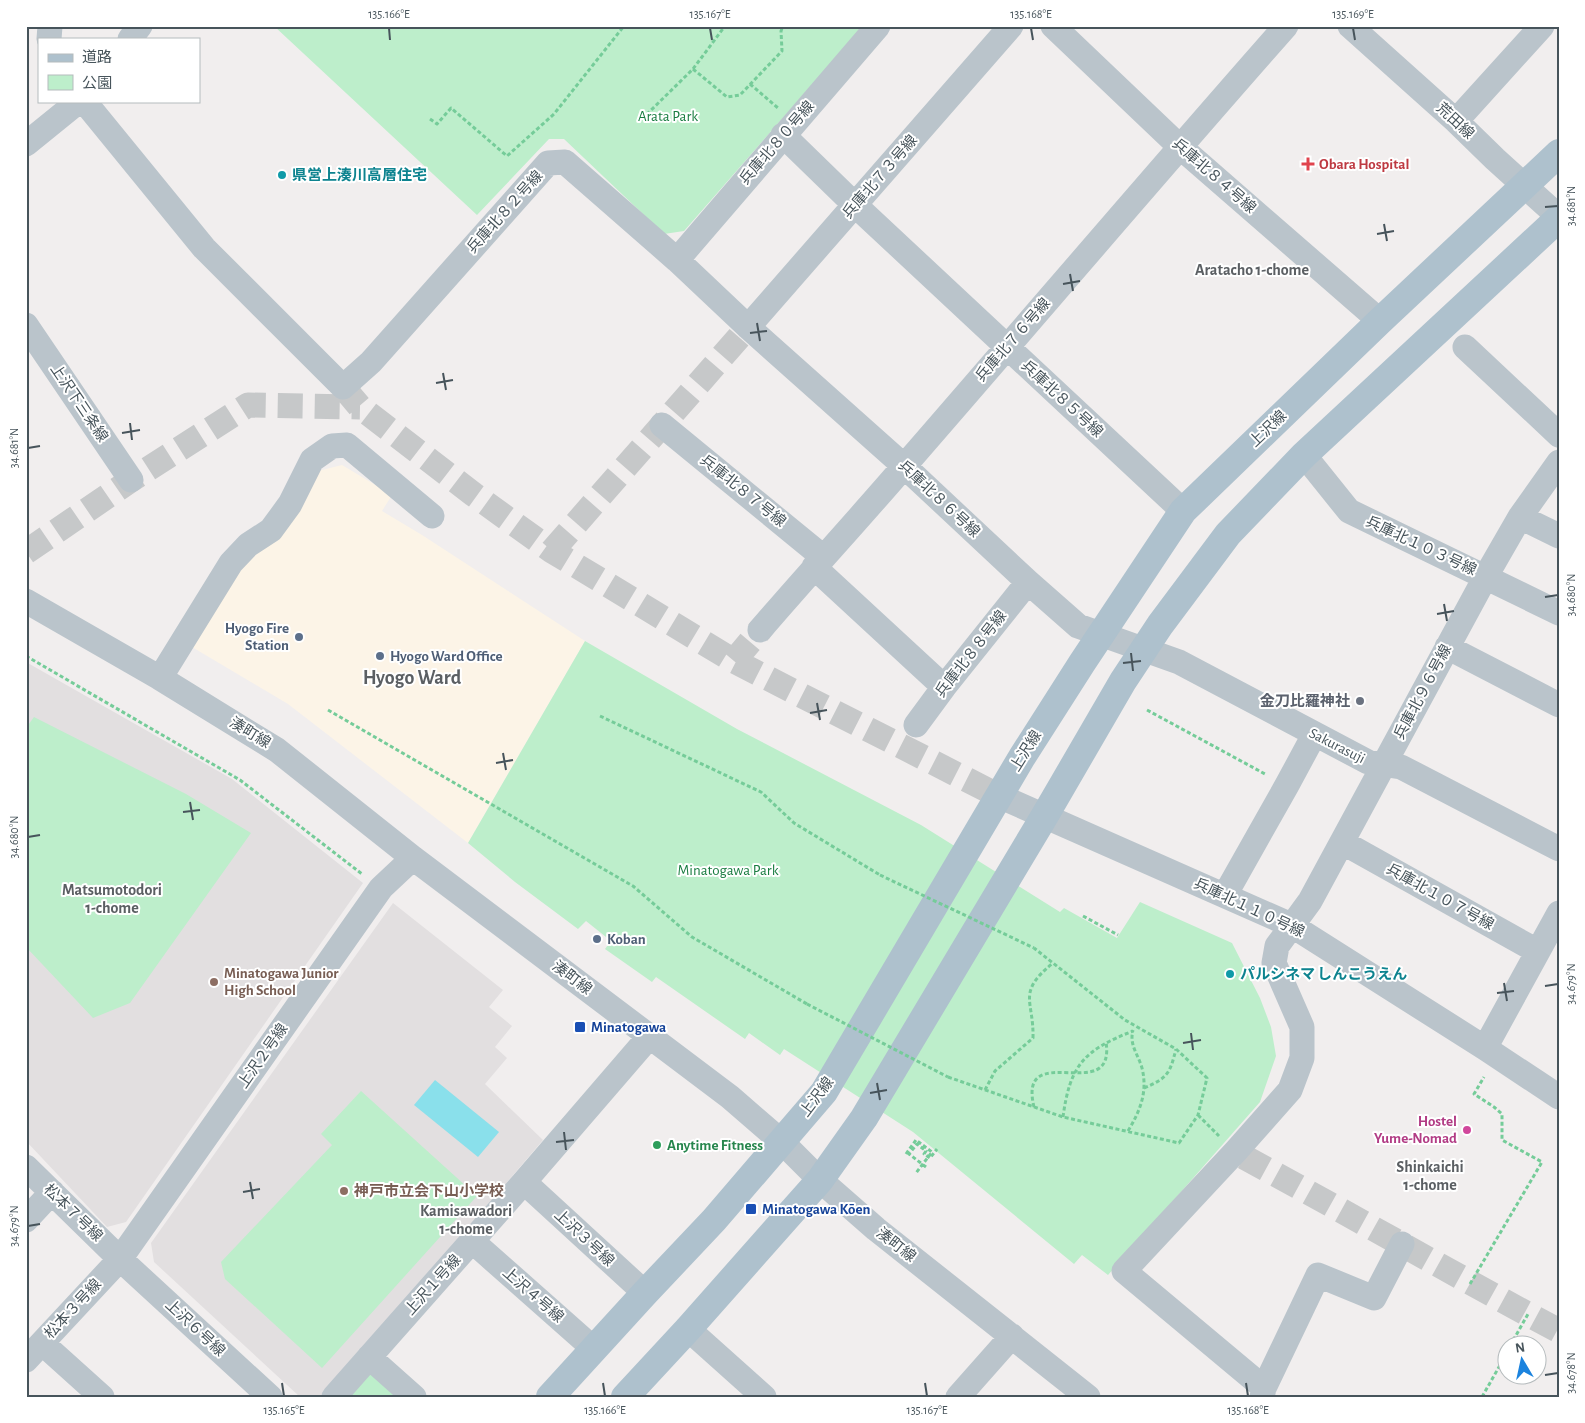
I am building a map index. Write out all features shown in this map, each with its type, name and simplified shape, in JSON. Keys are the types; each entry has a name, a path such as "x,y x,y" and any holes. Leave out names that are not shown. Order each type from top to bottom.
{"main road":[{"name":"上沢線","path":"550,1397 714,1220 824,1092 999,796 1100,634 1183,511 1380,321 1559,153"},
{"path":"625,1397 820,1180 864,1118 1123,681 1160,625 1228,534 1304,455 1559,217"}],"street":[{"path":"131,38 140,26"},
{"name":"兵庫北８０号線","path":"677,260 878,26"},
{"name":"兵庫北７３号線","path":"748,327 1011,26"},
{"name":"兵庫北８４号線","path":"1053,26 1179,146 1380,321"},
{"name":"兵庫北７６号線","path":"760,630 904,466 1179,146 1286,26"},
{"name":"荒田線","path":"1350,26 1559,217"},
{"path":"1456,121 1542,26"},
{"path":"26,144 78,102"},
{"name":"兵庫北８２号線","path":"85,102 204,248 343,387 371,362 548,163 565,162 677,260 748,327"},
{"name":"兵庫北８５号線","path":"788,129 855,205 1183,511"},
{"name":"上沢下三条線","path":"26,325 131,480"},
{"name":"兵庫北８６号線","path":"748,327 904,466 1078,626 1144,650"},
{"path":"1466,347 1559,435"},
{"name":"兵庫北８７号線","path":"662,425 818,562 944,687"},
{"path":"160,678 231,563 248,545 271,530 290,504 312,460 332,446 347,445 432,516"},
{"name":"兵庫北１０３号線","path":"1304,455 1348,511 1461,567 1486,576 1559,613"},
{"name":"兵庫北９６号線","path":"1263,1392 1124,1271 1231,1146 1290,1090 1302,1058 1302,1027 1274,963 1277,946 1310,901 1447,647 1520,517 1559,462"},
{"path":"1520,517 1559,536"},
{"name":"兵庫北８８号線","path":"916,726 944,687 1028,582"},
{"name":"湊町線","path":"26,601 160,678 277,750 413,858 730,1097 876,1229 1088,1397"},
{"path":"1447,647 1559,706"},
{"name":"Sakurasuji","path":"1144,650 1178,662 1368,762 1401,767 1559,849"},
{"path":"1225,895 1314,735"},
{"name":"兵庫北１１０号線","path":"999,796 1291,925 1559,1097"},
{"name":"兵庫北１０７号線","path":"1342,842 1537,951"},
{"name":"上沢２号線","path":"120,1259 382,888 413,858"},
{"path":"1485,1048 1559,913"},
{"name":"上沢１号線","path":"334,1397 524,1182 649,1036"},
{"name":"松本７号線","path":"26,1167 120,1259"},
{"name":"上沢３号線","path":"524,1182 645,1293"},
{"path":"26,1220 52,1192"},
{"name":"上沢４号線","path":"472,1241 594,1349"},
{"path":"1263,1392 1318,1275 1374,1298 1402,1244"},
{"name":"松本３号線","path":"34,1351 120,1259"},
{"name":"上沢６号線","path":"120,1259 270,1397"},
{"path":"688,1329 764,1397"},
{"path":"958,1397 1012,1336"},
{"path":"34,1351 102,1397"},
{"path":"369,1357 414,1397"}],"path":[{"path":"430,120 437,124 450,108 507,156 554,114 624,26"},
{"path":"642,118 693,69 725,26"},
{"path":"693,69 728,97 740,95 782,51 781,31 783,26"},
{"path":"750,84 788,129"},
{"path":"26,656 240,780 363,875"},
{"path":"328,710 633,886 692,937 807,1004 948,1077 1063,1117 1179,1143 1198,1115 1207,1078 1176,1049 1125,1020 1034,948 880,875 794,823 761,792 600,716"},
{"path":"1147,710 1287,785"},
{"path":"1083,916 1118,936"},
{"path":"985,1090 995,1071 1033,1038 1034,1027 1029,1003 1031,988 1039,975 1053,963"},
{"path":"1128,1132 1142,1104 1144,1088 1142,1067 1133,1048 1133,1031 1136,1026"},
{"path":"1063,1117 1066,1098 1074,1072 1084,1058 1095,1048 1133,1031"},
{"path":"1034,1108 1032,1088 1035,1081 1042,1076 1063,1071 1086,1074 1098,1070 1106,1061 1106,1042"},
{"path":"1144,1088 1166,1076 1176,1049"},
{"path":"1470,1284 1542,1162 1502,1140 1502,1114 1474,1094 1484,1077"},
{"path":"1198,1115 1231,1146"},
{"path":"906,1154 916,1140 932,1152 916,1173"},
{"path":"926,1167 909,1154 917,1144 926,1151 924,1154 930,1158 937,1149"},
{"path":"1516,1336 1528,1314"},
{"path":"1482,1397 1498,1369"}],"shaded area":[{"path":"342,465 392,495 382,511 585,641 468,843 288,704 192,647 239,568 318,471"},
{"path":"26,662 232,779 363,883 126,1222 107,1227 26,1141"},
{"name":"神戸市立会下山小学校","path":"393,903 503,990 489,1007 512,1026 495,1047 507,1058 485,1084 543,1140 324,1397 300,1397 154,1262 151,1243"}],"green space":[{"name":"Arata Park","path":"274,26 863,26 684,231 664,234 564,139 549,139 477,215"},
{"name":"Minatogawa Park","path":"585,641 737,729 921,825 1060,912 1064,908 1117,938 1140,902 1232,943 1260,998 1271,1027 1276,1056 1260,1102 1108,1275 1082,1255 1074,1264 913,1132 784,1049 780,1055 749,1033 745,1039 656,977 652,982 605,949 611,941 586,921 578,929 515,882 468,843"},
{"path":"34,717 186,794 251,833 130,1003 93,1018 26,947 26,728"},
{"path":"361,1091 477,1196 322,1368 225,1279 221,1262 332,1145 321,1134"},
{"path":"373,1371 401,1397 341,1397"}],"water":[{"path":"435,1080 499,1132 478,1157 414,1105"}],"tunnel":[{"path":"552,551 748,327"},
{"path":"343,387 360,407 473,494 552,551 734,661 999,796"},
{"path":"26,552 131,480 248,405 360,407"},
{"path":"734,661 760,630"},
{"path":"1244,1157 1559,1331"}],"place":[{"name":"Obara Hospital","path":"1308,164"},
{"name":"県営上湊川高層住宅","path":"282,175"},
{"name":"Hyogo Fire Station","path":"299,637"},
{"name":"Hyogo Ward Office","path":"380,656"},
{"name":"金刀比羅神社","path":"1360,701"},
{"name":"Koban","path":"597,939"},
{"name":"パルシネマ しんこうえん","path":"1230,974"},
{"name":"Minatogawa Junior High School","path":"214,982"},
{"name":"Minatogawa","path":"580,1027"},
{"name":"Hostel Yume-Nomad","path":"1467,1130"},
{"name":"Anytime Fitness","path":"657,1145"},
{"name":"神戸市立会下山小学校","path":"344,1191"},
{"name":"Minatogawa Kōen","path":"751,1209"}],"district":[{"name":"Aratacho 1-chome","path":"1252,270"},
{"name":"Hyogo Ward","path":"412,678"},
{"name":"Matsumotodori 1-chome","path":"112,899"},
{"name":"Shinkaichi 1-chome","path":"1430,1176"},
{"name":"Kamisawadori 1-chome","path":"466,1220"}]}
